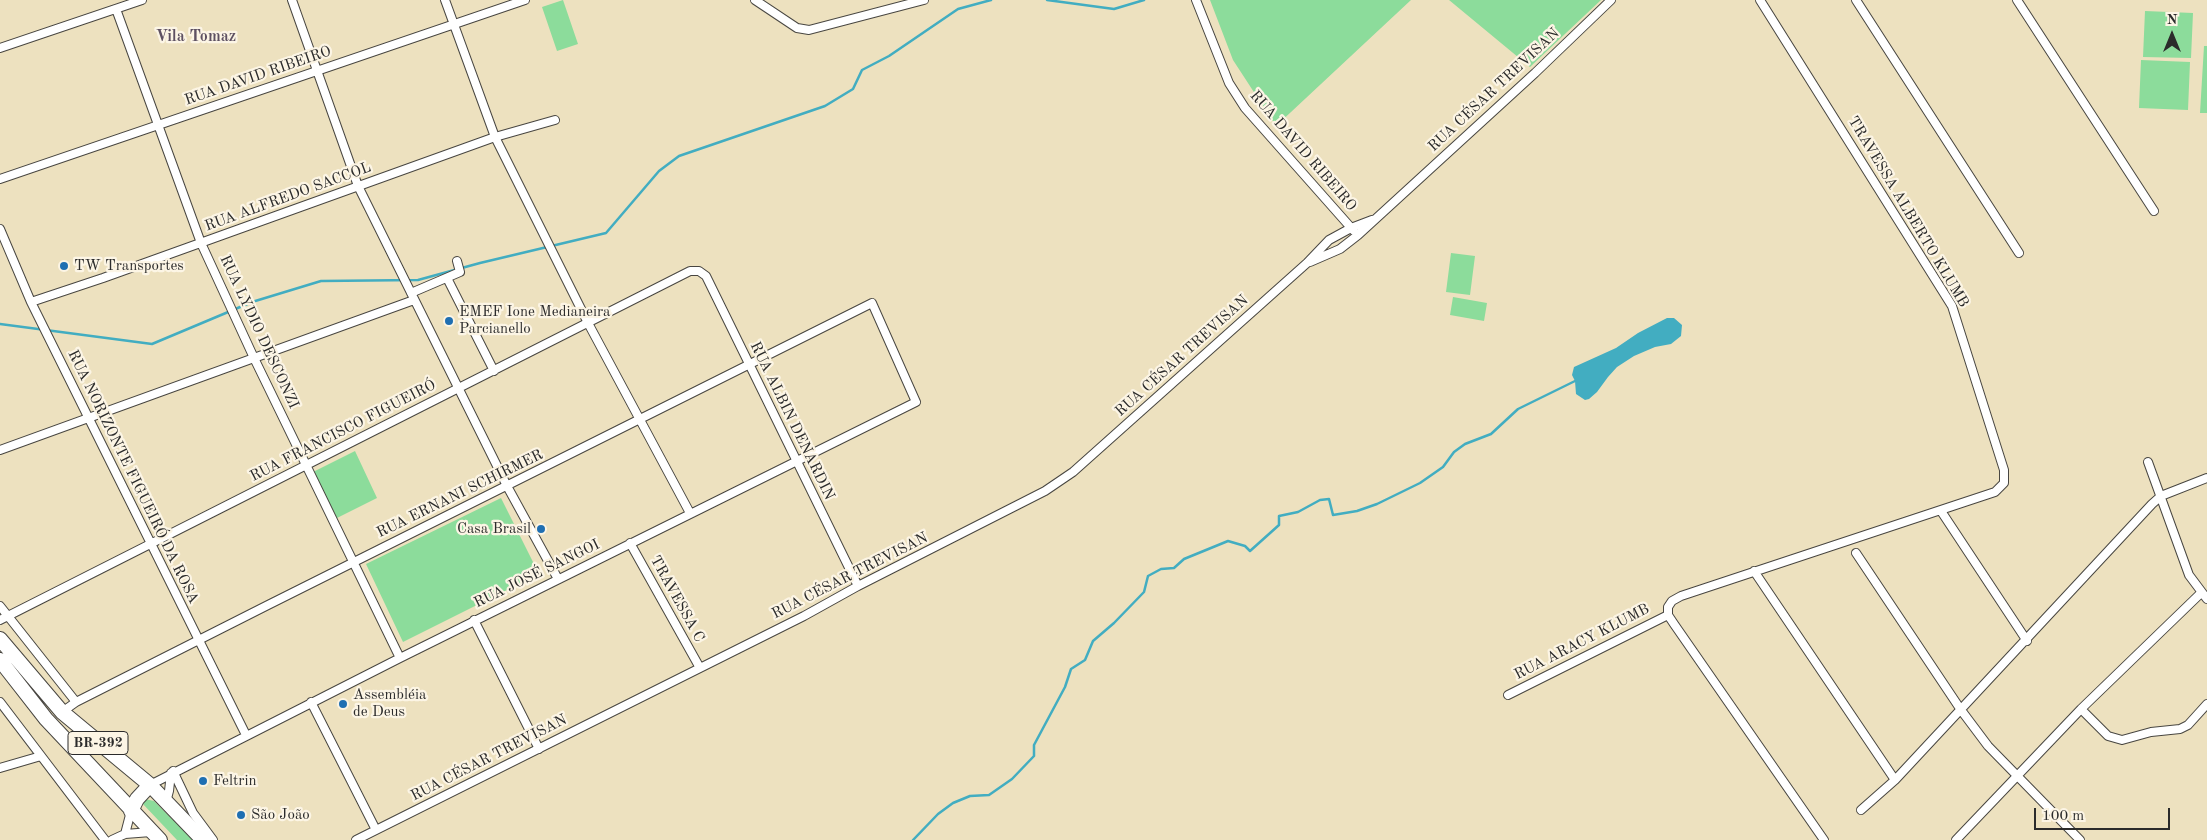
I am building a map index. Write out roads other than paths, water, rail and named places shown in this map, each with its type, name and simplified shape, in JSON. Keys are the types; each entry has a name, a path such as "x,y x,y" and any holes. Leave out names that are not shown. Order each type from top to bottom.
{"highway":[{"name":"BR-392","path":"0,639 62,712 150,785 202,840"},
{"name":"BR-392","path":"0,660 46,719 131,812 157,837"},
{"path":"131,812 137,799 150,785"}],"street":[{"path":"0,48 142,0"},
{"path":"292,0 358,186 507,486 558,579"},
{"path":"445,0 495,137 588,323 690,513"},
{"name":"RUA DAVID RIBEIRO","path":"0,179 525,0"},
{"path":"755,0 797,28 809,30 924,0"},
{"name":"RUA DAVID RIBEIRO","path":"1196,0 1229,82 1245,108 1358,235"},
{"name":"RUA CÉSAR TREVISAN","path":"1308,263 1336,251 1358,235 1372,220 1535,73 1610,0"},
{"name":"TRAVESSA ALBERTO KLUMB","path":"1760,0 1952,306 2004,470 2004,483 1995,492 1941,511"},
{"path":"1856,0 2019,253"},
{"path":"2017,0 2154,211"},
{"name":"RUA LYDIO DESCONZI","path":"116,9 201,243 254,358 355,562 400,658"},
{"name":"RUA ALFREDO SACCOL","path":"31,302 495,137 555,120"},
{"name":"RUA CÉSAR TREVISAN","path":"356,840 804,616 858,586 1046,492 1064,479 1308,263 1333,237 1372,220"},
{"name":"RUA NORIZONTE FIGUEIRÓ DA ROSA","path":"0,230 31,302 246,735"},
{"path":"0,450 254,358 413,297 460,272 456,261"},
{"name":"RUA FRANCISCO FIGUEIRÓ","path":"0,620 690,271 699,270"},
{"name":"RUA ALBIN DENARDIN","path":"699,270 706,276 858,586"},
{"path":"447,278 494,370"},
{"name":"RUA ERNANI SCHIRMER","path":"62,712 76,702 872,303 916,402"},
{"name":"RUA JOSÉ SANGOI","path":"150,785 172,772 474,620 916,402"},
{"path":"1956,840 2081,709 2204,596 2189,575 2162,496 2148,462"},
{"path":"1861,810 1895,780 2027,641 2152,504 2162,496 2207,478"},
{"path":"1824,840 1668,615 1668,607 1672,601 1681,596 1754,571 1941,511 2027,641"},
{"name":"TRAVESSA C","path":"630,543 700,668"},
{"path":"1856,553 1960,710 1988,746 2078,839"},
{"path":"1754,571 1895,780"},
{"path":"0,606 76,702"},
{"name":"RUA ARACY KLUMB","path":"1508,695 1668,615"},
{"path":"474,620 539,749"},
{"path":"0,702 105,840"},
{"path":"311,702 376,830"},
{"path":"2081,709 2108,736 2122,740 2151,732 2180,729 2188,725 2207,704"},
{"path":"0,768 41,756"},
{"path":"166,802 172,772"},
{"path":"172,772 194,813 212,840"},
{"path":"125,834 131,812"},
{"path":"112,840 125,834 150,831 157,837"}],"water":[{"path":"1667,318 1674,318 1682,325 1681,336 1671,344 1655,347 1634,356 1617,367 1589,399 1585,400 1576,394 1575,381 1572,375 1574,367 1616,348 1638,333"}],"waterway":[{"path":"0,324 152,344 252,302 321,281 418,280 606,233 659,171 679,156 825,106 853,89 862,70 889,56 958,9 991,0"},
{"path":"1047,0 1114,9 1144,0"},
{"path":"913,840 938,814 953,803 970,796 989,795 1012,779 1034,756 1034,745 1065,687 1071,669 1085,660 1093,641 1114,623 1144,592 1148,576 1161,569 1174,568 1184,559 1228,541 1245,546 1250,551 1279,525 1279,516 1298,512 1320,500 1329,499 1333,515 1357,511 1377,504 1420,483 1443,467 1454,452 1465,444 1491,434 1518,409 1575,381"}],"place":[{"name":"TW Transportes","path":"64,266"},
{"name":"EMEF Ione Medianeira Parcianello","path":"449,321"},
{"name":"Casa Brasil","path":"541,529"},
{"name":"Assembléia de Deus","path":"343,704"},
{"name":"Feltrin","path":"203,781"},
{"name":"São João","path":"241,815"}],"district":[{"name":"Vila Tomaz","path":"196,37"}]}
